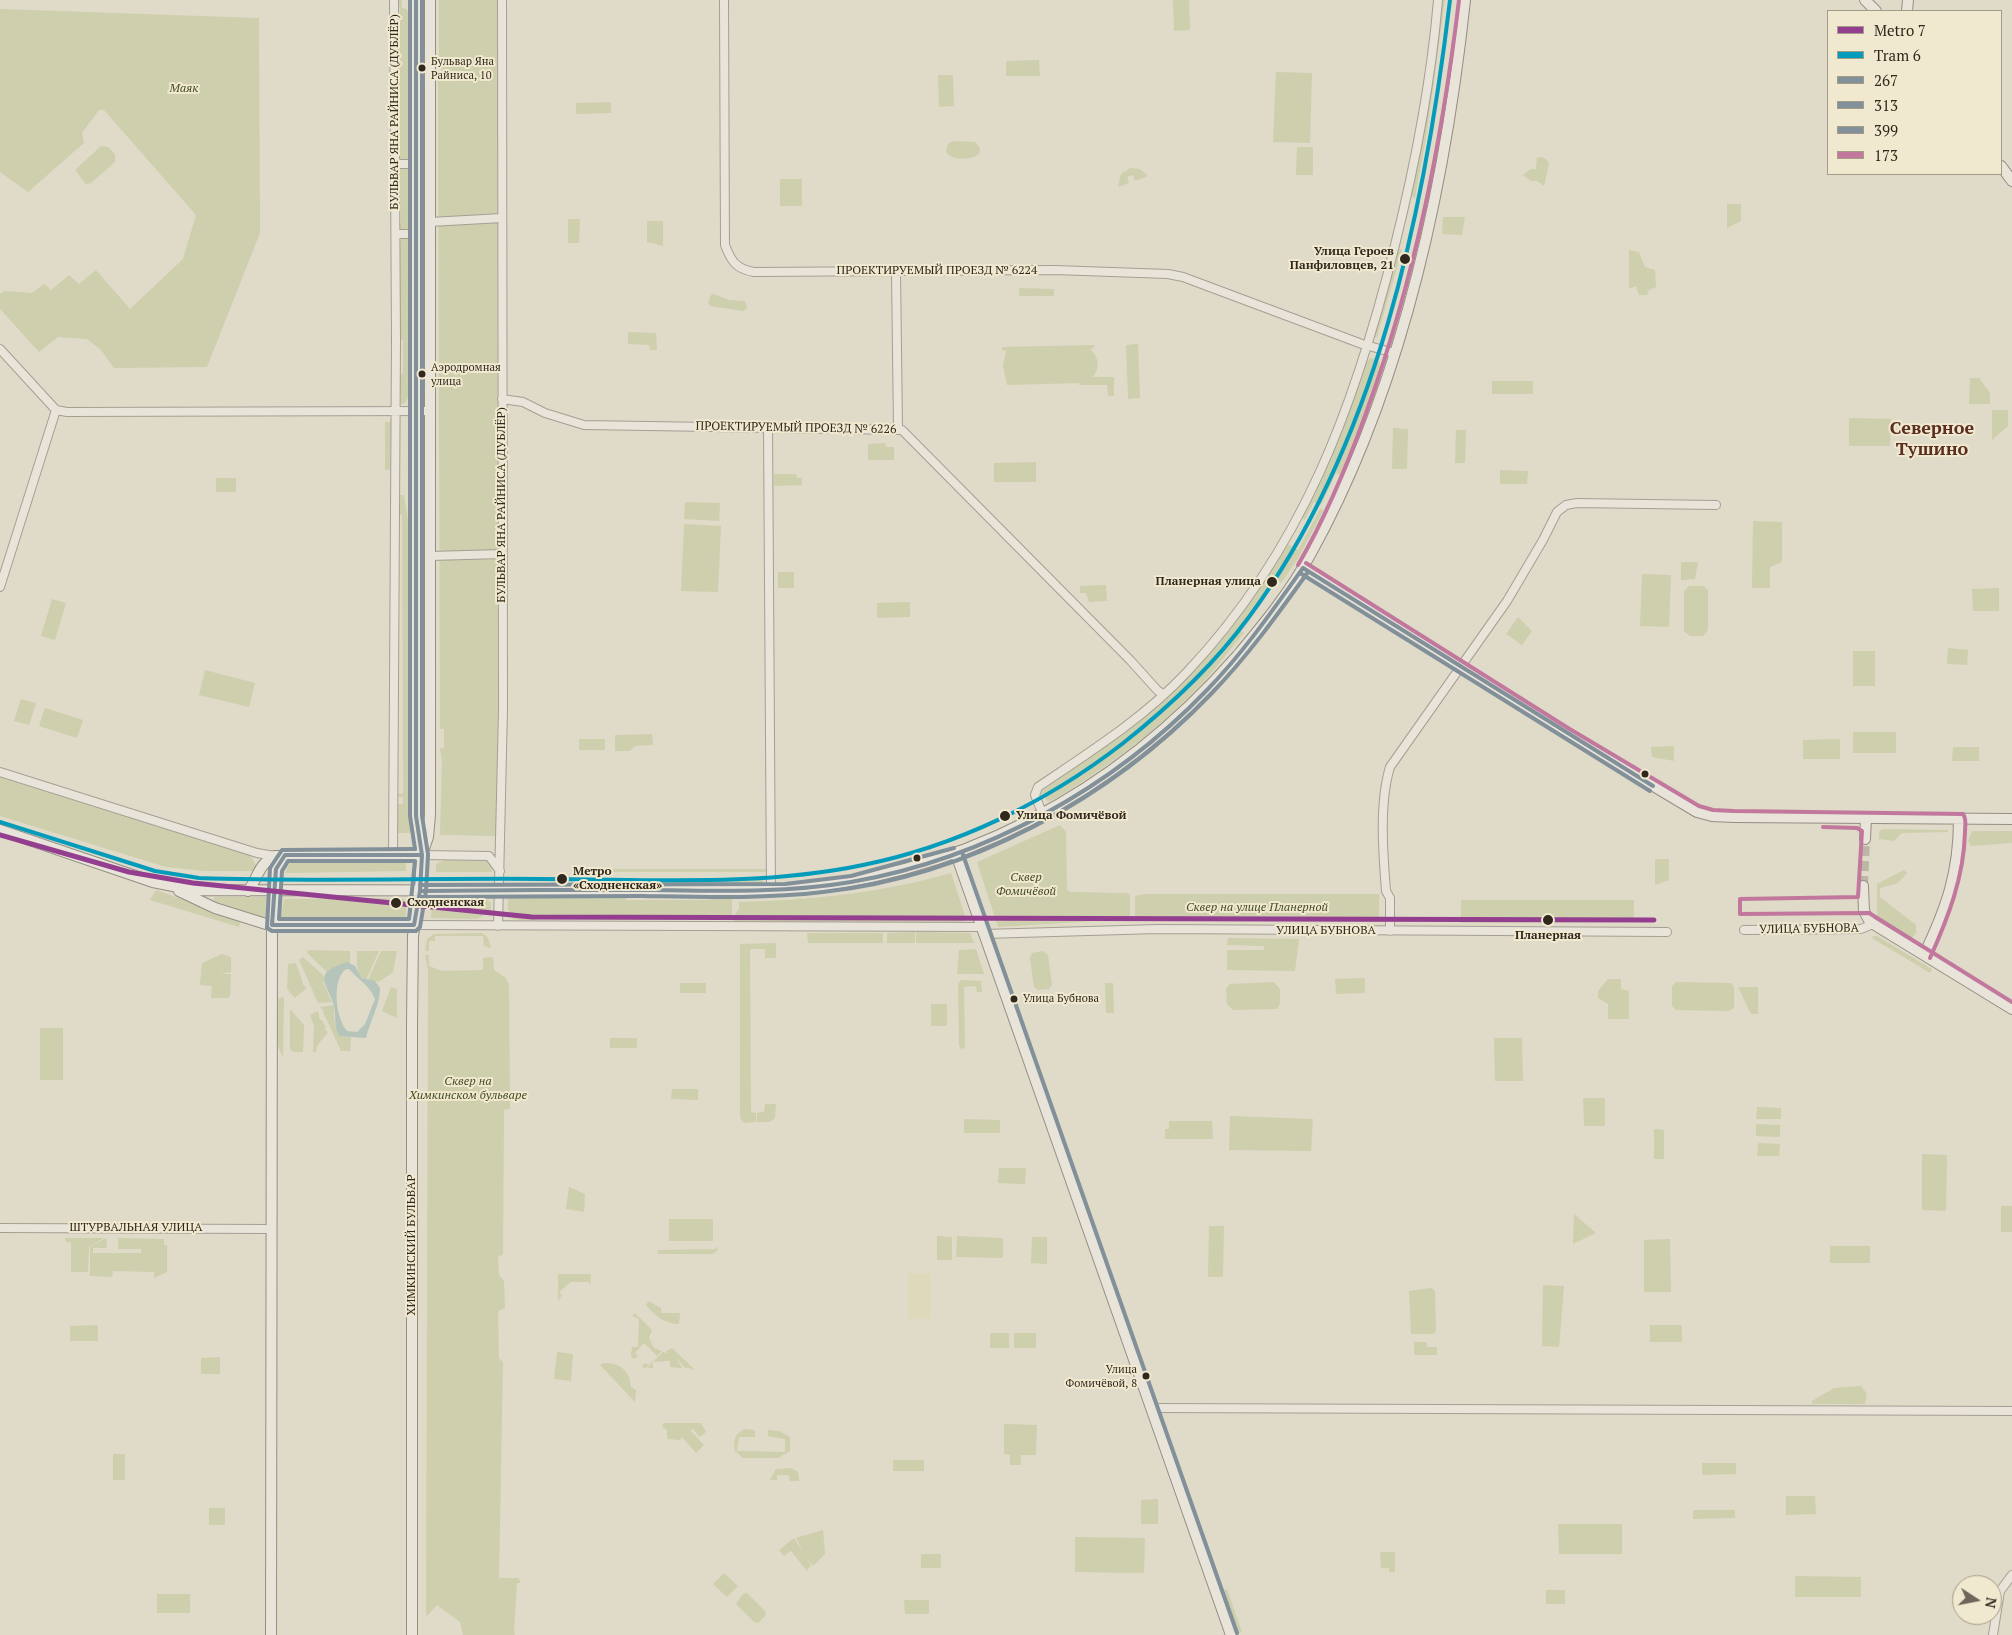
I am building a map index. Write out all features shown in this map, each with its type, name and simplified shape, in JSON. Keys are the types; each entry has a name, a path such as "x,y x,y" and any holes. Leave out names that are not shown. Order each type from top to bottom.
{"main road":[{"path":"416,0 416,816 422,855"},
{"path":"422,855 428,836 430,815 430,0"},
{"path":"170,887 208,891 771,890 852,882 956,854 1043,814 1115,767 1191,705 1252,638 1303,568 1351,472 1394,353 1440,172 1457,71 1465,0"},
{"path":"1865,0 1875,10"},
{"path":"2002,167 2012,181"},
{"path":"1303,568 1569,736 1702,814 1734,817 2012,819"},
{"path":"1865,839 1866,818"},
{"path":"1924,955 1944,910 1955,875 1959,850 1959,819"},
{"path":"0,830 170,887 215,908 272,925 414,925"},
{"path":"956,854 1231,1635"},
{"path":"248,891 256,880 261,865 280,856 422,855"},
{"name":"ХИМКИНСКИЙ БУЛЬВАР","path":"412,1635 412,1049 414,925 420,891 422,855"},
{"path":"272,1635 272,925 276,869 280,856"},
{"path":"1863,886 1864,911 1867,920 2012,1009"}],"street":[{"name":"БУЛЬВАР ЯНА РАЙНИСА (ДУБЛЁР)","path":"393,855 396,234 394,0"},
{"name":"БУЛЬВАР ЯНА РАЙНИСА (ДУБЛЁР)","path":"498,926 502,838 502,0"},
{"name":"ПРОЕКТИРУЕМЫЙ ПРОЕЗД № 6224","path":"724,0 725,245 734,265 754,272 1055,270 1168,274 1183,277 1368,346 1394,353"},
{"path":"1043,814 1035,795 1038,787 1122,730 1187,673 1231,621 1286,541 1341,425 1368,346 1414,166 1430,75 1438,0"},
{"path":"395,164 416,164"},
{"path":"430,222 502,218"},
{"path":"396,234 416,234"},
{"path":"896,272 898,428"},
{"path":"0,349 56,410 67,412 430,411"},
{"name":"ПРОЕКТИРУЕМЫЙ ПРОЕЗД № 6226","path":"502,399 523,402 566,421 584,425 898,428 920,446 1130,660 1158,691 1164,694"},
{"path":"0,587 56,410"},
{"path":"768,427 771,890"},
{"path":"1390,931 1390,898 1386,891 1384,838 1385,788 1390,767 1507,601 1561,507 1586,503 1716,505"},
{"path":"430,556 502,554"},
{"path":"0,772 133,814 280,856"},
{"path":"481,856 493,851 502,838"},
{"path":"422,855 492,857 500,871"},
{"name":"УЛИЦА БУБНОВА","path":"1744,930 1861,929 1873,924"},
{"name":"УЛИЦА БУБНОВА","path":"414,925 983,931 1150,929 1667,932"},
{"name":"ШТУРВАЛЬНАЯ УЛИЦА","path":"0,1228 271,1229"},
{"path":"1151,1408 2012,1410"},
{"path":"1993,1635 2000,1591 2012,1575"}],"shaded area":[{"path":"347,962 355,966 362,978 375,981 380,988 380,995 366,1038 339,1036 337,1032 332,998 324,980 328,971 335,966","holes":["346,969 349,969 367,987 375,999 365,1024 357,1032 347,1031 340,1018 338,1009 338,982 341,974"]},
{"path":"908,1273 931,1274 931,1319 908,1319"}],"green space":[{"path":"398,0 402,0 402,8 407,9 410,22 410,156 408,161 398,159 400,158 400,7 398,7"},
{"path":"439,0 497,0 498,823 496,836 440,835 442,761 440,748 444,748 444,729 440,729 438,78 441,77 442,58 439,58"},
{"path":"1173,0 1189,0 1190,30 1174,31"},
{"path":"1442,0 1445,0 1427,132 1415,198 1411,197 1432,77"},
{"name":"Маяк","path":"0,9 259,18 260,233 207,367 114,368 101,350 87,339 58,337 39,352 0,309 0,294 5,291 32,293 44,284 51,290 69,275 79,284 96,270 130,309 183,259 196,215 104,110 99,110 82,133 84,143 28,192 0,172"},
{"path":"1039,60 1040,76 1006,76 1006,61"},
{"path":"1276,72 1312,73 1310,143 1273,142"},
{"path":"938,75 953,75 954,106 939,107"},
{"path":"611,102 611,113 576,114 576,103"},
{"path":"954,141 975,142 980,148 979,154 975,157 963,159 951,157 947,149 949,143"},
{"path":"101,146 108,147 115,154 115,162 91,183 86,184 75,170"},
{"path":"1297,147 1313,147 1313,175 1296,175"},
{"path":"1543,157 1549,164 1544,186 1537,181 1531,181 1523,175 1531,169 1536,169 1537,158"},
{"path":"407,167 411,173 411,223 408,229 402,231 398,225 401,224 400,173 397,173 400,168"},
{"path":"1130,168 1140,169 1148,176 1135,181 1133,175 1127,177 1129,183 1118,187 1121,174"},
{"path":"780,179 802,179 802,206 780,206"},
{"path":"1727,204 1741,204 1741,221 1727,228"},
{"path":"1443,217 1465,217 1462,235 1442,234"},
{"path":"568,219 580,219 579,243 568,243"},
{"path":"647,221 663,221 663,246 647,242"},
{"path":"402,237 406,237 412,244 410,392 405,403 401,404 399,374 403,374 403,340 399,340 399,244"},
{"path":"1398,249 1402,250 1377,337 1373,337"},
{"path":"1629,250 1639,252 1645,267 1655,270 1656,287 1649,290 1647,295 1639,295 1636,286 1629,289"},
{"path":"1019,288 1054,289 1054,296 1019,296"},
{"path":"714,294 729,300 745,301 747,308 743,311 710,306 708,302 711,295"},
{"path":"628,332 656,333 657,350 650,350 649,345 628,344"},
{"path":"1138,344 1140,398 1128,399 1126,345"},
{"path":"1094,345 1094,348 1090,349 1097,359 1098,366 1093,377 1114,377 1114,396 1108,396 1107,385 1079,385 1079,383 1007,385 1003,366 1006,351 1002,350 1002,347"},
{"path":"1371,358 1379,361 1381,367 1340,475 1336,473 1321,505 1314,502 1305,520 1302,518 1333,451 1365,362"},
{"path":"1970,378 1979,378 1990,393 1990,404 1969,404"},
{"path":"1492,381 1533,381 1533,394 1492,394"},
{"path":"1992,410 2008,410 2008,426 1992,440"},
{"path":"1849,418 1891,419 1890,446 1849,446"},
{"path":"385,422 391,422 390,470 385,470"},
{"path":"1393,428 1408,429 1407,469 1392,469"},
{"path":"1456,430 1466,430 1465,463 1455,463"},
{"path":"885,443 886,447 894,447 894,460 868,460 868,444"},
{"path":"1036,462 1036,482 994,482 994,463"},
{"path":"1500,470 1528,471 1527,484 1500,484"},
{"path":"774,474 796,474 797,478 802,478 802,485 774,486"},
{"path":"216,478 236,478 236,492 216,492"},
{"path":"397,495 404,495 410,534 410,833 398,833 398,804 403,804 403,797 398,797 398,794 403,793 402,515 397,514"},
{"path":"685,502 720,503 719,521 684,519"},
{"path":"1320,509 1324,510 1297,560 1281,583 1277,581 1241,630 1244,633 1208,677 1173,712 1134,745 1093,775 1051,801 1047,801 1041,792 1046,786 1123,733 1156,705 1198,663 1254,594 1288,544 1298,550"},
{"path":"1753,521 1782,522 1782,562 1770,567 1770,588 1752,588"},
{"path":"684,524 721,526 718,592 681,591"},
{"path":"1681,562 1698,562 1695,579 1681,580"},
{"path":"778,572 794,572 794,588 778,588"},
{"path":"1642,574 1671,575 1669,627 1640,626"},
{"path":"1106,585 1107,601 1089,602 1086,593 1080,593 1080,586"},
{"path":"1689,586 1703,586 1708,590 1708,630 1703,636 1690,636 1684,631 1684,591"},
{"path":"1999,588 1999,611 1973,611 1972,589"},
{"path":"52,599 66,603 55,640 41,636"},
{"path":"910,602 910,617 877,618 877,603"},
{"path":"1518,617 1532,631 1522,645 1506,634"},
{"path":"1948,648 1968,650 1967,665 1947,664"},
{"path":"1853,651 1875,651 1875,686 1853,686"},
{"path":"205,670 255,683 249,707 199,695"},
{"path":"21,699 36,703 29,725 14,721"},
{"path":"45,708 83,720 77,738 39,726"},
{"path":"1853,732 1896,732 1896,753 1853,753"},
{"path":"652,734 653,745 635,746 630,751 615,751 615,735"},
{"path":"579,739 605,739 605,750 579,750"},
{"path":"1840,739 1840,759 1803,759 1803,740"},
{"path":"1674,746 1674,761 1652,757 1651,747"},
{"path":"1953,747 1979,747 1979,761 1952,761"},
{"path":"0,776 251,856 256,865 256,871 205,871 166,867 0,816"},
{"name":"Сквер Фомичёвой","path":"1060,825 1066,832 1067,890 1071,892 1127,893 1130,895 1130,919 998,927 977,862"},
{"path":"1882,829 1948,830 1948,832 1902,833 1894,841 1879,839 1879,832"},
{"path":"1972,831 2012,831 2012,843 1971,846 1968,841"},
{"path":"1655,859 1669,859 1669,880 1655,885"},
{"path":"401,860 406,864 406,871 285,873 289,864 296,861"},
{"path":"444,860 487,861 492,867 492,872 436,872 436,864"},
{"path":"613,869 767,869 767,872 613,872"},
{"path":"1904,870 1907,873 1898,883 1880,888 1880,897 1916,925 1916,933 1911,939 1907,939 1877,916 1877,884"},
{"path":"951,873 966,919 963,920 964,923 797,928 791,932 785,929 737,926 732,918 739,909 739,902 846,894 898,886"},
{"path":"763,879 763,883 633,884 633,880"},
{"path":"156,890 241,920 239,927 150,900"},
{"name":"Сквер на улице Планерной","path":"1144,894 1379,894 1379,922 1135,920 1135,896"},
{"path":"214,897 267,897 267,915 264,918 214,901"},
{"path":"437,897 487,900 491,903 491,912 477,919 431,918 432,901"},
{"path":"626,897 626,900 711,900 711,897 726,897 732,899 732,919 536,918 535,920 517,920 510,916 508,912 508,898"},
{"path":"402,898 406,901 406,916 403,920 284,920 281,916 284,899"},
{"path":"1461,900 1634,900 1634,922 1461,923"},
{"path":"915,932 915,943 887,943 887,933"},
{"path":"916,932 970,933 974,943 916,943"},
{"path":"482,933 488,938 491,948 484,946 483,936 435,936 435,941 429,941 429,951 425,951 427,939 434,934"},
{"path":"807,933 883,933 883,943 808,943"},
{"path":"1877,936 1932,969 1930,973 1872,938"},
{"path":"1228,938 1299,939 1295,971 1227,970 1227,950 1264,950 1264,946 1227,945"},
{"path":"776,943 776,958 765,958 765,949 750,949 751,1112 756,1113 756,1122 744,1123 740,1118 740,944"},
{"path":"976,949 984,974 957,974 959,950"},
{"path":"308,950 350,951 350,963 336,966 328,973 307,953"},
{"path":"357,951 379,951 366,980 358,971"},
{"path":"381,951 397,951 393,972 379,982 368,980"},
{"path":"1043,951 1048,955 1052,985 1049,989 1038,990 1034,987 1030,958 1032,953"},
{"path":"222,954 231,957 231,972 220,974 231,974 230,996 228,998 211,998 212,986 200,985 202,963"},
{"name":"Сквер на Химкинском бульваре","path":"425,955 429,955 429,966 442,971 483,970 483,958 493,957 494,970 506,978 509,985 510,1109 504,1110 503,1255 498,1256 499,1275 504,1281 505,1308 498,1311 499,1358 503,1362 499,1578 518,1578 521,1583 517,1583 515,1635 463,1635 460,1622 437,1605 426,1617 428,970"},
{"path":"303,957 324,976 324,984 332,1002 318,1003 299,960"},
{"path":"296,963 303,984 307,988 295,998 287,989 288,964"},
{"path":"1365,978 1365,993 1336,994 1335,979"},
{"path":"1608,979 1621,979 1621,989 1629,991 1629,1019 1608,1019 1608,1004 1598,998 1598,991"},
{"path":"961,980 981,981 982,992 977,992 976,986 964,987 965,1048 961,1049 959,1046 958,984"},
{"path":"1274,982 1280,989 1280,1004 1277,1009 1233,1010 1227,1004 1226,989 1230,984"},
{"path":"1676,982 1731,983 1734,987 1734,1008 1729,1011 1676,1010 1672,1006 1672,986"},
{"path":"680,983 706,983 706,993 680,993"},
{"path":"1105,983 1113,983 1114,1013 1106,1013"},
{"path":"391,987 397,989 397,1018 382,1011"},
{"path":"1738,987 1758,987 1758,1014 1751,1014"},
{"path":"284,998 283,1057 277,1036 278,999"},
{"path":"931,1004 947,1004 947,1026 931,1026"},
{"path":"334,1005 334,1019 339,1036 351,1037 350,1051 341,1051 324,1011 320,1007"},
{"path":"290,1009 304,1025 303,1052 293,1052 290,1048"},
{"path":"318,1011 320,1020 322,1020 326,1028 324,1029 328,1032 317,1046 316,1052 313,1052 314,1026 310,1015"},
{"path":"40,1028 63,1028 63,1080 40,1080"},
{"path":"610,1038 637,1038 637,1048 610,1048"},
{"path":"1494,1038 1522,1038 1523,1081 1495,1081"},
{"path":"672,1089 698,1089 698,1100 671,1099"},
{"path":"1583,1098 1605,1098 1605,1126 1584,1126"},
{"path":"765,1104 776,1104 775,1118 770,1122 757,1122 757,1113 764,1112"},
{"path":"1757,1107 1781,1108 1781,1119 1756,1119"},
{"path":"1230,1116 1313,1119 1311,1151 1229,1150"},
{"path":"964,1119 1000,1120 1000,1133 964,1133"},
{"path":"1169,1121 1212,1121 1213,1139 1165,1139 1165,1129 1169,1129"},
{"path":"1756,1124 1780,1125 1780,1137 1756,1136"},
{"path":"1654,1129 1664,1130 1664,1159 1654,1159"},
{"path":"1758,1143 1780,1144 1779,1156 1757,1156"},
{"path":"1922,1154 1947,1155 1946,1211 1922,1210"},
{"path":"999,1168 1026,1168 1025,1184 998,1183"},
{"path":"569,1187 585,1194 584,1212 566,1209"},
{"path":"2001,1206 2012,1206 2012,1232 2001,1232"},
{"path":"1574,1214 1596,1233 1573,1244"},
{"path":"669,1219 713,1219 713,1241 669,1241"},
{"path":"1209,1226 1224,1226 1223,1277 1208,1277"},
{"path":"937,1236 952,1237 952,1260 937,1260"},
{"path":"957,1236 1003,1238 1003,1258 956,1257"},
{"path":"1032,1237 1047,1237 1047,1264 1031,1263"},
{"path":"65,1238 104,1238 89,1247 88,1272 71,1272 71,1242 66,1242"},
{"path":"106,1238 107,1248 93,1248 93,1253 141,1253 141,1249 118,1249 118,1238 164,1239 164,1245 167,1245 167,1272 154,1278 154,1272 113,1271 112,1277 90,1276 90,1247"},
{"path":"1670,1239 1671,1292 1644,1292 1644,1240"},
{"path":"1830,1246 1870,1246 1870,1263 1830,1263"},
{"path":"718,1247 717,1251 712,1254 658,1254 658,1250 715,1249"},
{"path":"558,1274 591,1274 590,1286 589,1282 571,1282 559,1292 562,1295 558,1301"},
{"path":"1543,1285 1564,1286 1559,1347 1542,1346"},
{"path":"1431,1288 1435,1291 1436,1331 1433,1334 1411,1334 1409,1291"},
{"path":"648,1301 661,1308 661,1313 680,1313 679,1324 669,1323 657,1316 646,1305"},
{"path":"635,1313 652,1330 649,1338 654,1348 662,1351 645,1369 642,1366 645,1363 648,1365 657,1356 644,1343 635,1353 638,1356 634,1359 631,1356 632,1347 638,1347 639,1319 632,1316"},
{"path":"98,1325 98,1341 70,1341 70,1326"},
{"path":"1650,1325 1682,1325 1682,1342 1650,1342"},
{"path":"990,1333 1009,1333 1009,1348 990,1348"},
{"path":"1014,1333 1036,1333 1036,1348 1014,1348"},
{"path":"1414,1342 1427,1342 1427,1347 1437,1347 1437,1355 1414,1355"},
{"path":"672,1348 695,1370 684,1367 675,1356 682,1368 670,1367 670,1361 653,1362 663,1352 668,1353 666,1351"},
{"path":"557,1352 573,1354 571,1381 554,1379"},
{"path":"220,1357 220,1374 201,1374 201,1358"},
{"path":"653,1362 653,1368 647,1368"},
{"path":"603,1363 614,1364 626,1372 629,1376 631,1387 636,1390 635,1402 600,1365"},
{"path":"1861,1386 1867,1394 1865,1404 1812,1404 1812,1401 1834,1388"},
{"path":"664,1423 701,1423 706,1432 700,1437 693,1429 690,1430 704,1445 696,1453 682,1437 680,1440 667,1439 667,1430 662,1426"},
{"path":"1004,1424 1037,1425 1036,1455 1021,1455 1021,1465 1010,1465 1010,1455 1004,1454"},
{"path":"744,1429 755,1430 755,1437 739,1437 737,1451 785,1452 785,1439 768,1436 768,1430 779,1431 790,1437 790,1451 778,1458 743,1458 735,1451 734,1444 735,1438"},
{"path":"113,1454 125,1454 125,1480 113,1480"},
{"path":"893,1460 924,1460 924,1471 893,1471"},
{"path":"1702,1463 1736,1463 1736,1474 1702,1475"},
{"path":"791,1468 798,1472 799,1481 790,1481 789,1475 777,1475 777,1480 770,1480 776,1469"},
{"path":"1786,1496 1815,1496 1816,1514 1786,1515"},
{"path":"1158,1499 1158,1524 1141,1524 1141,1500"},
{"path":"209,1508 225,1508 225,1525 209,1525"},
{"path":"1693,1510 1735,1510 1735,1518 1693,1519"},
{"path":"1558,1524 1622,1524 1622,1554 1559,1554"},
{"path":"823,1530 825,1554 813,1566 805,1555 811,1565 807,1571 791,1551 784,1556 779,1550 794,1538 804,1553 796,1538"},
{"path":"1075,1537 1145,1538 1144,1573 1075,1572"},
{"path":"1380,1552 1395,1552 1395,1572 1389,1572 1389,1568 1381,1568"},
{"path":"921,1554 941,1554 941,1568 921,1568"},
{"path":"724,1573 738,1586 727,1597 713,1584"},
{"path":"1795,1576 1861,1577 1861,1597 1795,1597"},
{"path":"1227,1589 1242,1632 1237,1634 1222,1594"},
{"path":"1546,1590 1565,1590 1565,1604 1546,1604"},
{"path":"747,1593 766,1612 765,1616 758,1623 754,1622 736,1604 743,1594"},
{"path":"157,1594 190,1594 190,1613 157,1613"},
{"path":"904,1600 929,1600 929,1614 905,1614"}],"tunnel":[{"path":"1863,886 1865,839"}],"metro line":[{"name":"7","path":"0,835 129,872 193,883 532,917 1654,920"}],"tram line":[{"name":"6","path":"0,822 155,871 199,878 284,880 703,880 743,879 823,872 898,857 966,834 1032,803 1063,785 1122,744 1190,685 1221,652 1249,617 1293,549 1331,477 1362,401 1388,322 1409,242 1426,161 1450,0"}],"transit line":[{"name":"313","path":"410,0 410,816 415,849"},
{"name":"267","path":"416,0 416,816 422,855"},
{"name":"399","path":"422,0 422,816 428,854"},
{"name":"173","path":"1298,565 1327,510 1351,452 1366,413 1399,312 1425,209 1444,105 1459,0"},
{"name":"173","path":"1306,563 1568,728 1699,806 1713,810 1734,811 1963,814 1965,823 1962,865 1949,912 1930,958"},
{"name":"267","path":"1303,568 1653,786"},
{"name":"267","path":"420,891 778,890 851,882 901,871 950,856 998,837 1044,814 1088,788 1131,758 1170,725 1220,676 1257,631 1303,568"},
{"name":"313","path":"420,897 778,896 823,892 877,883 931,869 983,850 1034,826 1082,799 1128,767 1171,732 1211,694 1250,650 1308,572"},
{"name":"313","path":"1300,573 1650,791"},
{"name":"173","path":"1823,827 1857,828 1862,831 1858,897 1740,899 1740,914 1869,913 2012,1002"},
{"name":"399","path":"420,885 785,884 851,876 954,848"},
{"name":"399","path":"415,849 282,850 270,868 267,928 272,931 416,931 420,927 426,891 428,855"},
{"name":"399","path":"962,852 1237,1633"},
{"name":"267","path":"285,855 422,855 420,891 414,925 272,925 276,869 285,855"},
{"name":"313","path":"288,861 415,861 409,919 279,919 282,871 288,861"}],"place":[{"name":"Бульвар Яна Райниса, 10","path":"422,68"},
{"name":"Улица Героев Панфиловцев, 21","path":"1405,259"},
{"name":"Аэродромная улица","path":"422,374"},
{"name":"Планерная улица","path":"1272,582"},
{"name":"Улица Фомичёвой","path":"1005,816"},
{"name":"Метро «Сходненская»","path":"562,879"},
{"name":"Сходненская","path":"396,903"},
{"name":"Планерная","path":"1548,920"},
{"name":"Улица Бубнова","path":"1014,999"},
{"name":"Улица Фомичёвой, 8","path":"1146,1376"}],"district":[{"name":"Северное Тушино","path":"1932,439"}]}
